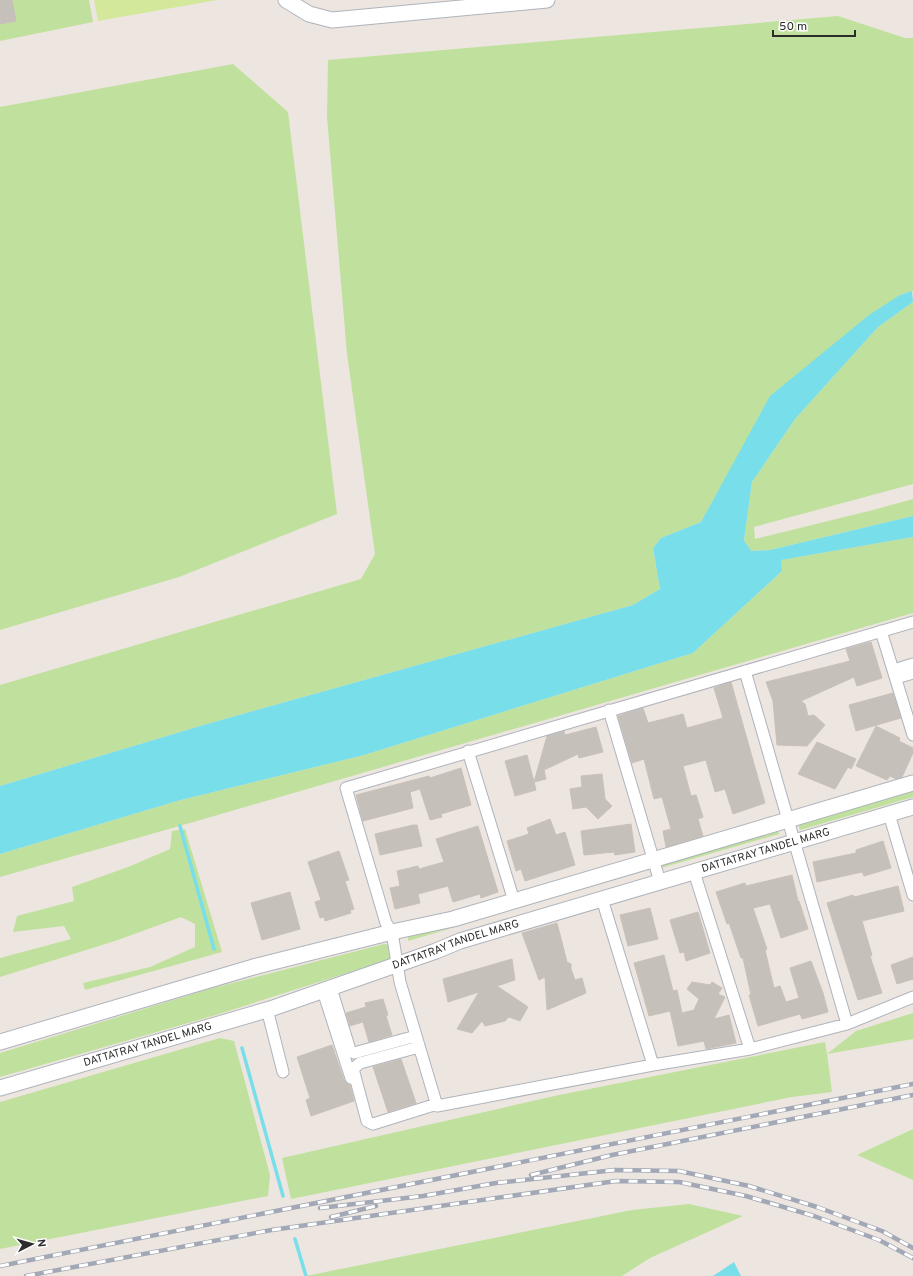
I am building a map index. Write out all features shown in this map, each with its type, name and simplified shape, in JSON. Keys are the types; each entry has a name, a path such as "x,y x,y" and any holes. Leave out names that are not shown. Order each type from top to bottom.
{"main road":[{"path":"286,0 309,14 332,20 547,0"},
{"name":"DATTATRAY TANDEL MARG","path":"0,1042 257,966 392,932 453,919 913,783"},
{"name":"DATTATRAY TANDEL MARG","path":"0,1088 267,1010 436,952 460,941 913,807"}],"street":[{"path":"437,1104 400,982 392,932 386,923 346,788 468,751 913,622"},
{"path":"881,631 895,674 908,702 913,735"},
{"path":"895,674 913,664"},
{"path":"745,670 847,1024"},
{"path":"895,674 913,673"},
{"path":"609,710 660,882"},
{"path":"468,751 514,901"},
{"path":"889,814 913,895"},
{"path":"694,872 750,1049"},
{"path":"602,899 653,1065"},
{"path":"327,990 350,1050 354,1053 418,1042"},
{"path":"327,990 352,1083"},
{"path":"418,1042 360,1063 353,1069 367,1121 373,1124 437,1104 437,1106 653,1065 750,1049 847,1024 913,997"},
{"path":"267,1010 283,1072"}],"green space":[{"path":"0,0 89,0 93,22 0,41"},
{"path":"94,0 217,0 98,21"},
{"path":"838,16 905,38 913,38 913,292 900,295 720,488 701,522 661,538 653,548 660,589 633,605 207,724 0,786 0,685 361,579 375,554 347,354 327,117 328,60"},
{"path":"233,64 288,112 337,514 179,577 0,630 0,107"},
{"path":"913,302 913,484 754,527 755,539 913,499 913,516 770,550 751,551 744,540 752,482 795,419 878,327"},
{"path":"913,537 913,613 0,877 0,854 177,801 364,755 693,653 782,571 780,560"},
{"path":"913,788 913,797 800,830 797,822"},
{"path":"777,827 779,834 661,868 660,862"},
{"path":"185,829 222,952 85,990 83,983 150,967 195,947 195,924 181,917 115,941 0,977 0,958 71,939 64,926 13,932 17,916 74,901 72,887 128,867 170,849 172,831"},
{"path":"642,867 644,871 408,941 408,935"},
{"path":"384,944 391,945 394,954 388,960 216,1015 0,1077 0,1053 209,989"},
{"path":"913,1013 913,1039 827,1054 856,1031"},
{"path":"220,1038 234,1041 270,1175 268,1196 0,1249 0,1102"},
{"path":"825,1042 832,1092 792,1097 291,1199 282,1158 559,1095"},
{"path":"913,1129 913,1180 857,1155"},
{"path":"689,1204 743,1216 650,1258 622,1276 306,1276 632,1210"}],"water":[{"path":"912,291 913,302 878,327 795,419 752,482 744,540 751,551 770,550 913,516 913,537 781,560 782,571 693,653 364,755 177,801 0,854 0,786 207,724 633,605 660,589 653,548 661,538 701,522 770,396 869,315 900,295"},
{"path":"734,1262 741,1276 713,1276"}],"building":[{"path":"0,0 12,0 16,21 0,24"},
{"path":"871,642 882,678 857,686 854,677 801,701 805,704 808,716 814,715 825,725 807,746 777,745 773,701 766,682 850,661 846,649"},
{"path":"731,682 765,803 733,814 725,789 715,792 706,760 683,766 691,796 696,795 703,817 698,819 703,836 666,847 663,831 671,829 662,797 654,799 644,759 632,763 618,716 643,708 648,723 683,714 687,728 723,718 714,688"},
{"path":"893,693 901,718 856,731 849,705"},
{"path":"876,726 900,738 899,741 913,748 913,753 902,777 896,779 890,776 887,780 856,766"},
{"path":"596,727 603,752 579,758 578,754 544,770 546,779 534,782 547,736 564,731 565,735"},
{"path":"817,742 856,759 851,769 848,767 835,789 798,774"},
{"path":"527,755 536,790 515,796 505,761"},
{"path":"461,768 471,805 441,814 442,817 430,820 420,789 410,792 413,808 363,821 356,795 429,776 430,778"},
{"path":"602,774 605,799 612,806 598,819 586,807 573,809 570,789 582,787 581,776"},
{"path":"550,819 556,835 565,832 575,865 525,881 521,869 516,871 507,841 529,834 527,828"},
{"path":"631,824 635,852 615,855 614,852 584,855 581,831"},
{"path":"417,825 422,846 380,855 375,834"},
{"path":"478,826 498,892 481,898 480,894 453,902 448,886 418,894 420,903 395,909 390,888 400,886 397,871 418,866 419,869 444,862 436,839"},
{"path":"883,841 891,868 864,876 862,872 817,882 813,862 856,853 856,850"},
{"path":"339,851 349,880 345,881 354,909 350,910 351,913 325,921 324,917 320,918 315,902 321,900 308,862"},
{"path":"792,875 798,901 808,929 781,938 770,904 753,908 767,949 765,950 774,988 780,986 786,1002 799,998 790,968 811,961 823,993 828,1012 802,1019 800,1014 758,1026 749,995 751,995 743,958 741,958 729,923 727,924 716,892 745,883 746,886"},
{"path":"898,886 904,911 862,921 872,955 870,956 882,993 858,1000 827,903 853,895 854,897"},
{"path":"290,892 300,929 262,940 251,903"},
{"path":"650,908 658,939 628,946 620,915"},
{"path":"698,912 710,953 686,961 684,952 680,953 670,920"},
{"path":"557,923 567,962 571,964 571,969 575,980 582,978 586,993 547,1010 545,977 539,980 522,933"},
{"path":"664,955 673,991 677,990 682,1013 694,1010 699,999 687,989 692,982 710,985 712,982 722,988 718,994 725,997 714,1019 729,1015 736,1043 706,1049 704,1041 678,1046 670,1011 649,1016 634,963"},
{"path":"913,957 913,979 897,984 891,965"},
{"path":"512,959 515,980 497,986 528,1007 520,1021 509,1017 505,1021 485,1026 482,1021 472,1033 457,1029 479,992 448,1002 443,979"},
{"path":"383,999 388,1015 386,1016 392,1035 369,1042 363,1022 350,1026 346,1013 366,1007 365,1003"},
{"path":"332,1045 344,1080 350,1085 354,1101 311,1116 306,1100 310,1098 297,1057"},
{"path":"401,1059 416,1103 388,1112 373,1067"}],"waterway":[{"path":"180,826 214,949"},
{"path":"242,1048 283,1196"},
{"path":"295,1239 306,1276"}],"railway":[{"path":"0,1266 913,1084"},
{"path":"531,1175 612,1155 913,1095"},
{"path":"320,1208 423,1196 496,1183 615,1170 679,1171 749,1186 817,1207 882,1231 913,1248"},
{"path":"272,1230 616,1181 679,1182 746,1196 814,1216 879,1240 913,1258"},
{"path":"331,1217 376,1206"},
{"path":"26,1276 277,1229"}]}
